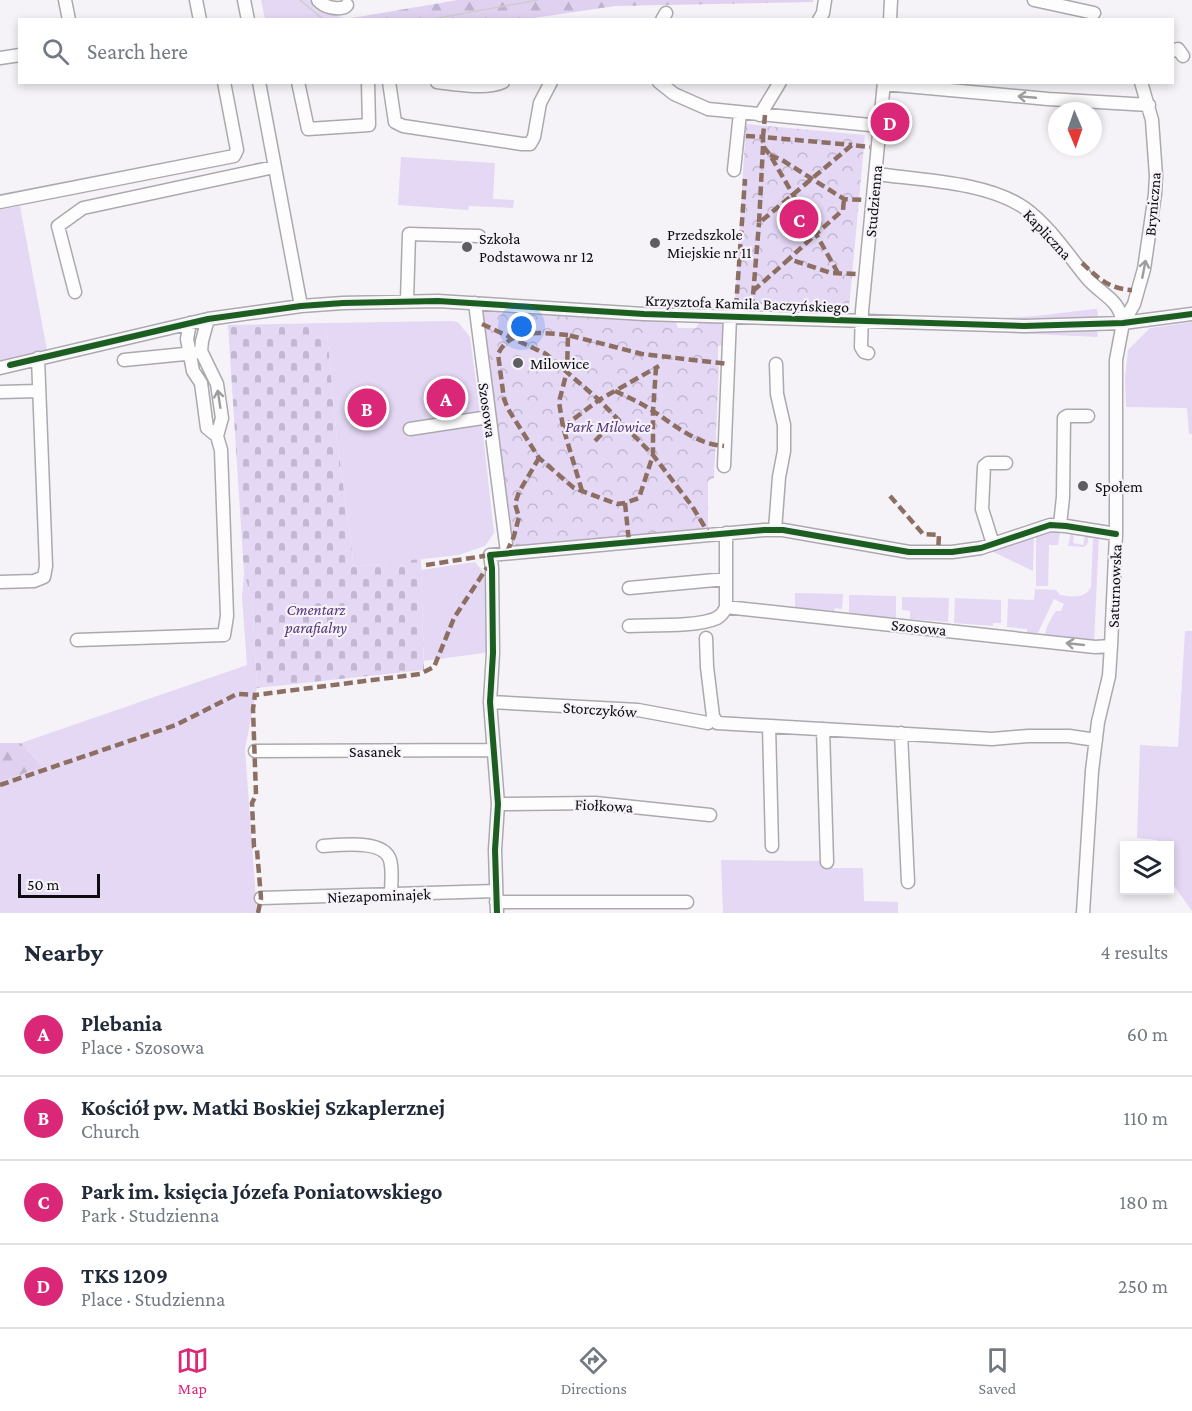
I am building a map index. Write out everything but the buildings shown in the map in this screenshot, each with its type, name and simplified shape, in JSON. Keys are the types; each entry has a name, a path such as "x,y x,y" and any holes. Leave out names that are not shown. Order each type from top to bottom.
{"street":[{"path":"65,0 69,18"},
{"path":"196,0 200,18"},
{"path":"244,0 248,18"},
{"path":"318,0 324,5 337,9 345,8 347,5"},
{"path":"820,18 824,13 825,0"},
{"path":"890,18 891,0"},
{"path":"1034,0 1097,16 1095,0"},
{"path":"0,58 18,55"},
{"path":"0,202 234,156 237,150 224,84"},
{"path":"259,84 301,306"},
{"path":"298,84 308,129 369,125 368,84"},
{"path":"389,84 395,122 403,126 530,144 534,137 540,103 550,84"},
{"path":"468,84 501,84"},
{"path":"661,84 665,89 699,106 740,113 880,126"},
{"path":"760,115 779,84"},
{"name":"Studzienna","path":"868,353 861,349 862,320 884,84"},
{"path":"894,84 1048,99 1149,105"},
{"name":"Bryniczna","path":"1123,323 1139,292 1155,194 1152,120 1142,84"},
{"path":"734,170 740,113"},
{"path":"75,292 58,226 82,208 274,167"},
{"name":"Kapliczna","path":"876,174 985,189 1011,199 1039,220 1090,282 1116,303 1123,323"},
{"path":"406,301 409,234 479,236"},
{"name":"Krzysztofa Kamila Baczyńskiego","path":"5,366 208,319 301,306 406,301 730,317 1024,326 1123,323 1192,314"},
{"name":"Szosowa","path":"475,303 507,552"},
{"path":"723,466 730,317"},
{"path":"77,640 224,635 226,604 221,450 217,436 222,418 216,384 201,351 208,319"},
{"path":"190,323 187,339 192,371 201,383 207,428 217,436"},
{"name":"Saturnowska","path":"1083,913 1092,771 1109,676 1116,534 1116,369 1123,323"},
{"path":"124,360 189,355 201,351"},
{"path":"0,582 34,581 44,577 46,566 38,358"},
{"path":"775,530 779,477 784,451 784,425 777,394 776,364"},
{"path":"0,392 39,391"},
{"path":"1060,525 1064,497 1064,418 1088,416"},
{"path":"410,429 489,417"},
{"path":"993,544 982,509 984,466 988,463 1006,463"},
{"path":"496,902 495,850 498,804 490,702 493,653 490,555 775,530 909,552 952,552 981,548 1050,525 1116,534"},
{"path":"629,626 695,622 715,619 723,614 726,607 726,533"},
{"path":"629,588 726,579"},
{"name":"Szosowa","path":"726,607 1095,647 1111,646"},
{"path":"706,638 712,723 992,739 1069,736 1096,740"},
{"name":"Storczyków","path":"490,702 638,710 712,723"},
{"path":"769,726 772,846"},
{"path":"823,729 827,862"},
{"path":"901,733 908,882"},
{"name":"Sasanek","path":"255,751 494,750"},
{"name":"Fiołkowa","path":"498,804 596,803 710,815"},
{"path":"323,846 366,845 383,850 390,860 391,894"},
{"name":"Niezapominajek","path":"261,898 391,894 496,902 687,902"}],"green space":[{"path":"261,0 312,0 314,7 343,18 265,18"},
{"path":"458,0 813,0 813,2 615,6 534,18 352,18"},
{"path":"746,124 865,135 849,308 735,303"},
{"path":"401,157 495,163 493,199 514,200 513,208 469,206 468,210 398,205"},
{"path":"20,206 47,350 0,362 0,210"},
{"name":"Park Milowice","path":"483,309 675,320 678,328 696,328 700,321 723,322 726,325 723,345 718,346 714,478 708,481 708,531 520,550 512,542 483,329 481,312"},
{"path":"1097,309 1098,317 1002,320 1002,318"},
{"path":"458,322 470,337 480,413 473,420 474,426 482,425 494,533 485,546 458,555 354,567 337,439 326,323"},
{"path":"1192,322 1192,434 1189,434 1187,408 1126,407 1125,377 1128,350 1150,328"},
{"name":"Cmentarz parafialny","path":"326,323 337,439 354,567 421,559 424,670 257,688 252,600 244,573 228,325"},
{"path":"941,330 1027,333 1097,330 1098,337"},
{"path":"1049,529 1061,531 1058,545 1049,545 1048,586 1036,586 1036,532"},
{"path":"1071,531 1079,532 1079,536 1074,535 1073,543 1083,545 1085,535 1099,535 1094,644 1045,636 1052,617 1056,611 1061,611 1064,604 1054,599 1038,633 1027,633 1027,629 1007,627 1008,599 1034,600 1035,589 1056,590 1060,595 1074,597 1085,594 1091,587 1093,538 1088,538 1088,543 1084,547 1068,546"},
{"path":"1034,533 1033,571 987,549"},
{"path":"475,562 488,577 491,652 424,661 421,570"},
{"path":"244,573 252,600 257,688 245,749 257,913 0,913 0,782 42,767 21,743 247,665 242,597"},
{"path":"795,593 843,594 842,609 835,608 834,611 795,608"},
{"path":"849,595 896,596 896,618 849,614"},
{"path":"902,597 949,598 948,622 910,619 910,611 902,610"},
{"path":"955,598 1001,600 1001,623 993,623 993,626 954,623"},
{"path":"1185,631 1192,631 1192,911 1174,886 1174,841 1137,838 1140,745 1178,747"},
{"path":"0,743 21,743 42,767 0,782"},
{"path":"721,860 822,861 823,868 863,868 864,901 898,902 898,913 723,913"}],"tram line":[{"path":"300,0 322,18"},
{"path":"438,18 538,0"}],"marked path":[{"path":"765,115 763,137 852,145"},
{"path":"746,136 763,137 763,146 816,234 789,259"},
{"path":"763,146 759,223 852,145 870,147"},
{"path":"770,155 782,160 844,199 865,200"},
{"path":"736,307 745,179"},
{"path":"838,273 816,234 843,210 844,199"},
{"path":"752,308 759,223"},
{"path":"753,291 789,259 831,273 859,274"},
{"path":"1082,263 1110,285 1132,290"},
{"path":"482,324 546,354 599,400 653,455 692,506 709,534"},
{"path":"568,335 528,334 511,339 504,345 498,354 504,399 539,458 574,488 617,504 639,498 653,455 656,368"},
{"path":"582,491 563,427 559,402 567,371 568,335 642,354 728,364"},
{"path":"563,427 599,400 659,366"},
{"path":"615,391 644,405 695,438 724,446"},
{"path":"595,441 617,418"},
{"path":"507,552 519,517 515,504 519,492 539,458"},
{"path":"890,496 923,534 939,535 938,552"},
{"path":"625,503 629,542"},
{"path":"426,565 490,555"},
{"path":"258,913 261,898 257,850 254,847 252,803 256,795 253,709 255,695 420,674 434,667 454,618 486,569 492,568"},
{"path":"0,785 176,725 237,694 255,695"}],"cycle path":[{"path":"10,365 208,319 301,306 343,303 438,301 644,314 1024,326 1123,323 1192,314"},
{"path":"497,913 495,850 498,804 490,702 493,653 490,555 764,530 783,530 909,552 952,552 981,548 1050,525 1116,534"}],"place":[{"name":"TKS 1209","path":"890,122"},
{"name":"Park im. księcia Józefa Poniatowskiego","path":"799,219"},
{"name":"Przedszkole Miejskie nr 11","path":"655,243"},
{"name":"Szkoła Podstawowa nr 12","path":"467,247"},
{"name":"Milowice","path":"518,363"},
{"name":"Plebania","path":"446,398"},
{"name":"Kościół pw. Matki Boskiej Szkaplerznej","path":"367,408"},
{"name":"Społem","path":"1083,486"}]}
